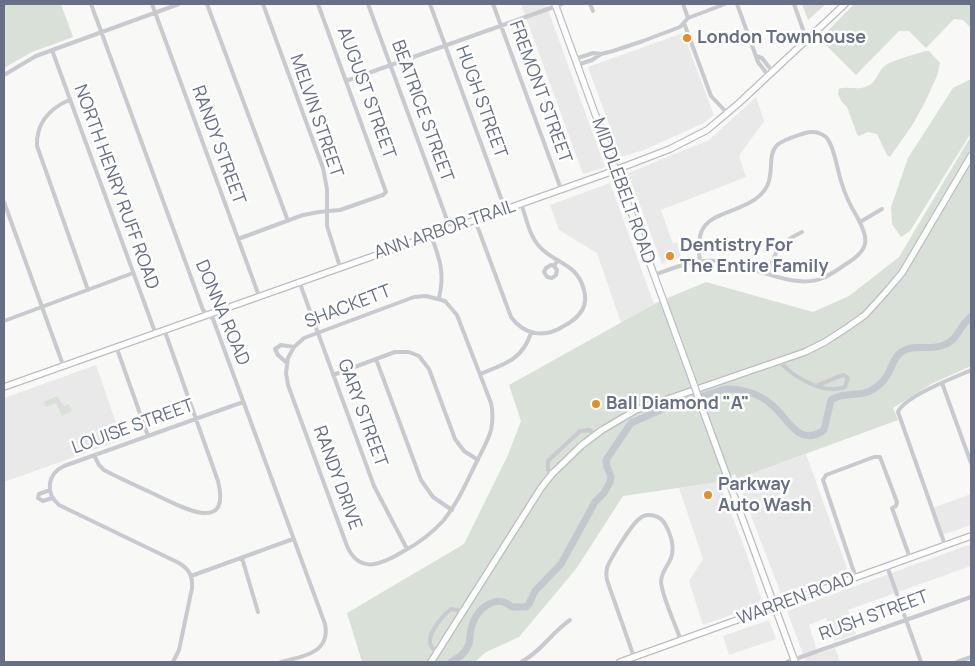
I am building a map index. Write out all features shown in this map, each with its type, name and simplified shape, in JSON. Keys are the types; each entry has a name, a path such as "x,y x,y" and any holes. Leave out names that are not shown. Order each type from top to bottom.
{"street":[{"name":"DONNA ROAD","path":"91,4 203,310 213,319 323,619 326,634 320,646 313,652 281,662"},
{"name":"RANDY STREET","path":"152,4 259,296"},
{"path":"4,75 28,60 52,50 179,4"},
{"path":"207,4 288,221"},
{"name":"MELVIN STREET","path":"263,4 323,168 327,188 326,212 328,231 340,267"},
{"name":"AUGUST STREET","path":"318,4 386,192 340,210 326,212"},
{"name":"BEATRICE STREET","path":"368,4 450,228"},
{"name":"HUGH STREET","path":"430,4 505,209"},
{"name":"FREMONT STREET","path":"493,4 561,189"},
{"path":"346,81 557,4"},
{"name":"MIDDLEBELT ROAD","path":"557,4 576,62 775,607"},
{"path":"590,4 593,11"},
{"path":"683,4 688,18"},
{"path":"576,62 592,60 601,54 677,28 688,18 725,4"},
{"path":"737,4 756,56 762,58 770,73"},
{"path":"794,4 806,38"},
{"name":"ANN ARBOR TRAIL","path":"4,386 616,170 680,145 707,130 727,113 845,4"},
{"path":"684,23 711,96 727,113"},
{"name":"NORTH HENRY RUFF ROAD","path":"52,50 155,332"},
{"path":"69,100 54,108 45,118 38,131 37,146 88,290"},
{"path":"654,275 684,264 700,261 724,262 803,281 817,280 856,258 863,251 866,236 843,188 828,141 819,133 806,132 775,147 772,156 770,181 765,190 747,204 716,216 706,224 698,241 700,261"},
{"path":"431,662 531,503 552,474 568,457 594,435 626,415 650,404 805,352 848,327 879,300 902,273 971,156"},
{"path":"4,202 63,365"},
{"path":"474,220 508,314 518,326 531,333 553,332 575,320 582,311 585,304 584,288 575,271 544,252 536,243 521,203"},
{"path":"860,222 882,209"},
{"path":"238,239 310,213 326,212"},
{"path":"768,273 774,254 780,245 802,232"},
{"path":"407,549 432,532 452,510 490,435 493,418 491,403 458,315 439,298 442,269 431,235"},
{"path":"554,266 558,260"},
{"path":"4,321 133,273"},
{"name":"GARY STREET","path":"299,281 374,486 407,549"},
{"name":"SHACKETT","path":"293,398 286,379 287,363 294,347 304,338 414,297 439,298"},
{"path":"94,455 104,470 190,511 208,513 217,508 220,502 220,488 164,329"},
{"path":"480,374 506,364 515,358 523,349 531,333"},
{"path":"287,363 276,354 275,349 281,345 294,347"},
{"path":"116,346 148,436"},
{"path":"333,375 403,351 414,354 423,360 429,369 455,439 464,451 478,460"},
{"path":"376,359 421,480 433,497 452,510"},
{"path":"779,361 788,371 818,385 837,390 844,387 848,378 844,375 838,376 818,385"},
{"path":"945,545 898,415 898,410 901,406 924,392 971,370"},
{"path":"942,383 971,463"},
{"name":"RANDY DRIVE","path":"293,398 347,546 352,555 372,565 380,564 407,549"},
{"name":"LOUISE STREET","path":"191,576 187,569 179,563 62,507 51,494 51,478 58,469 243,402"},
{"path":"552,474 548,470 548,461 580,431 590,430 594,435"},
{"path":"856,578 823,480 826,475 874,457 880,457 897,502 896,506 892,508 910,558"},
{"path":"634,657 606,576 610,562 625,538 637,520 644,516 656,516 664,522 671,540 673,551 662,573 661,584 681,640"},
{"name":"WARREN ROAD","path":"620,662 971,536"},
{"path":"173,662 181,640 192,588 191,576 293,539"},
{"path":"242,558 258,612"},
{"path":"887,566 921,662"},
{"name":"RUSH STREET","path":"787,662 795,661 971,596"},
{"path":"775,607 795,661"},
{"path":"437,653 431,647 430,637 438,624 451,609 463,611"},
{"path":"521,662 533,659 556,630 570,620"},
{"path":"957,662 971,657"}],"shaded area":[{"path":"4,4 61,4 73,37 32,52 4,68"},
{"path":"521,4 546,4 605,167 583,174"},
{"path":"802,4 826,4 808,20"},
{"path":"854,4 971,4 971,28 963,20 954,19 926,48 909,31 899,31 856,75 820,39"},
{"path":"683,33 714,115 704,123 644,150 621,157 588,67"},
{"path":"929,51 940,63 937,76 913,124 890,157 887,155 877,134 868,132 859,136 857,134 847,107 838,94 839,89 859,88 870,85 880,71 889,63"},
{"path":"971,79 971,133 910,231 901,237 892,224 891,207 908,158 953,88"},
{"path":"756,97 764,121 739,156 746,177 661,210 673,244 677,242 681,257 662,264 628,173 709,140"},
{"path":"971,136 971,366 931,384 893,408 898,420 737,479 735,474 721,479 719,482 623,496 576,569 519,637 486,652 475,662 362,662 347,613 464,544 508,455 521,421 509,385 658,302 706,282 813,312 849,296 899,257"},
{"path":"610,183 654,304 621,323 597,253 559,230 550,205"},
{"path":"96,365 122,440 4,482 4,398"},
{"path":"57,396 64,406 69,404 72,411 62,416 56,403 46,407 44,402"},
{"path":"806,454 848,571 781,594 737,479"},
{"path":"719,482 745,549 762,601 759,605 703,625 689,581 703,559 679,488"},
{"path":"971,494 971,525 939,536 930,509"},
{"path":"971,544 971,566 848,610 856,634 835,641 826,618 809,625 818,654 835,648 840,662 806,662 787,611"},
{"path":"769,620 776,639 729,655 723,636"}],"waterway":[{"path":"451,662 461,656 467,649 475,619 484,607 499,601 512,607 526,607 535,591 561,564 595,502 604,493 610,482 611,476 606,460 631,423 665,408 725,389 731,389 750,392 762,398 772,405 801,434 807,436 815,435 824,430 831,400 836,397 862,394 872,390 885,379 900,353 907,349 936,347 947,343 955,337 971,317"}],"place":[{"name":"London Townhouse","path":"687,38"},
{"name":"Dentistry For The Entire Family","path":"670,256"},
{"name":"Ball Diamond \"A\"","path":"596,404"},
{"name":"Parkway Auto Wash","path":"708,495"}]}
